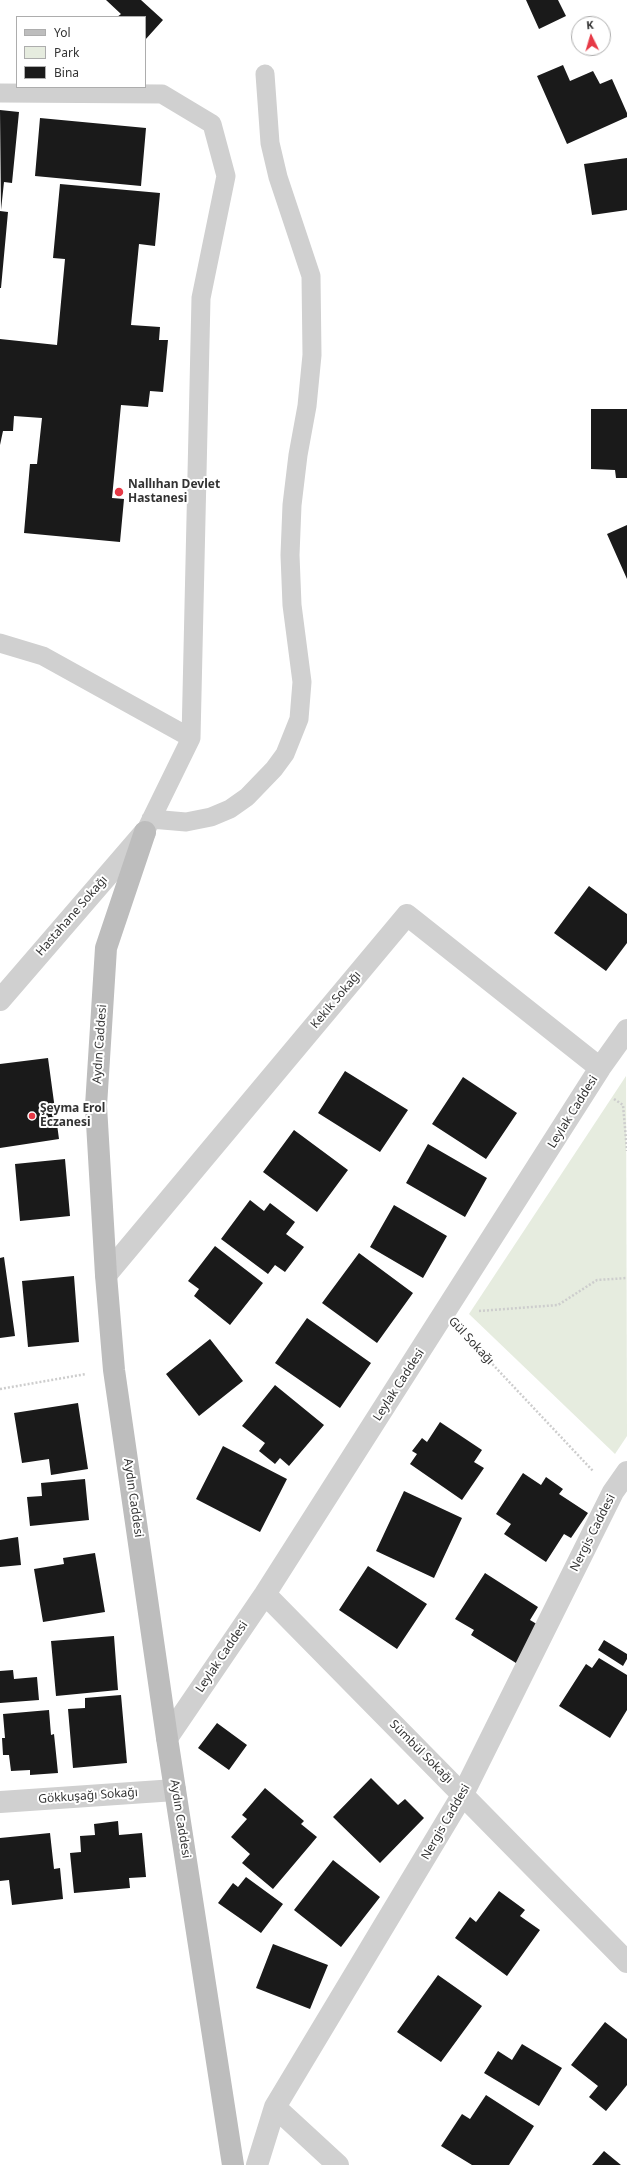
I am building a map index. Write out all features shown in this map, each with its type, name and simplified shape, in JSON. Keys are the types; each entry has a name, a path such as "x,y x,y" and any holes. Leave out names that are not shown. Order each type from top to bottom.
{"street":[{"name":"Hastahane Sokağı","path":"0,1000 148,826"},
{"name":"Aydın Caddesi","path":"148,826 106,948 96,1106 106,1275 114,1370 167,1738 233,2165"},
{"name":"Kekik Sokağı","path":"106,1275 407,915 595,1076"},
{"name":"Leylak Caddesi","path":"167,1738 265,1594 445,1314 595,1076 627,1030"},
{"name":"Nergis Caddesi","path":"256,2165 275,2107 463,1794 614,1492 627,1472"},
{"name":"Sümbül Sokağı","path":"265,1594 627,1962"},
{"name":"Gökkuşağı Sokağı","path":"0,1802 175,1790"},
{"path":"275,2107 338,2165"}],"lane":[{"path":"148,826 212,817 247,797 274,769 285,754 299,719 302,682 292,605 290,555 292,505 307,406 312,355 311,276 278,176 268,122 265,74"},
{"path":"0,93 162,94 212,124 226,176 201,298 191,738 148,826"},
{"path":"0,643 42,656 191,738"}],"path":[{"path":"595,1076 627,1108"},
{"path":"623,1105 627,1151"},
{"name":"Gül Sokağı","path":"445,1314 558,1306 597,1280 627,1278"},
{"name":"Gül Sokağı","path":"445,1314 614,1492"},
{"path":"0,1389 114,1370"}],"green space":[{"path":"626,1076 627,1436 615,1454 469,1314"}],"building":[{"path":"106,0 141,0 163,20 146,39 146,16 118,16 121,14"},
{"path":"526,0 558,0 566,16 539,29"},
{"path":"563,65 570,81 593,71 600,84 612,79 627,113 627,117 567,144 537,76"},
{"path":"0,110 19,112 12,183 4,182 1,210"},
{"path":"40,118 146,128 141,186 35,176"},
{"path":"627,158 627,210 592,215 584,164"},
{"name":"Nallıhan Devlet Hastanesi","path":"60,184 160,193 155,246 139,244 131,325 160,327 159,340 168,340 163,392 150,391 148,407 121,405 112,498 124,499 120,542 24,533 30,464 37,464 42,418 14,416 13,431 3,431 0,445 0,339 57,345 65,259 53,258"},
{"path":"0,211 8,212 1,288 0,288"},
{"path":"591,409 627,409 627,478 616,478 615,470 591,469"},
{"path":"627,525 627,579 607,534"},
{"path":"589,886 627,914 627,943 606,971 554,933"},
{"path":"48,1058 59,1139 0,1148 0,1064"},
{"path":"345,1071 408,1110 380,1152 318,1113"},
{"path":"463,1077 517,1113 486,1159 432,1124"},
{"path":"294,1130 348,1170 317,1212 263,1172"},
{"path":"428,1144 487,1178 465,1217 406,1183"},
{"path":"65,1159 70,1216 20,1221 15,1164"},
{"path":"250,1200 264,1211 270,1203 295,1222 286,1234 304,1247 285,1272 275,1265 268,1274 221,1239"},
{"path":"394,1205 447,1236 423,1278 370,1247"},
{"path":"215,1246 263,1283 230,1325 194,1296 199,1289 188,1281"},
{"path":"359,1253 413,1293 377,1343 322,1303"},
{"path":"4,1257 15,1336 0,1338 0,1258"},
{"path":"74,1276 79,1342 28,1347 22,1281"},
{"path":"307,1318 371,1363 340,1408 275,1363"},
{"path":"210,1339 243,1381 199,1416 166,1374"},
{"path":"275,1385 324,1425 289,1466 280,1458 275,1464 259,1451 265,1443 242,1426"},
{"path":"78,1403 88,1469 51,1475 49,1459 22,1463 14,1413"},
{"path":"440,1422 482,1450 474,1462 484,1468 462,1500 410,1464 417,1454 412,1451 422,1438 427,1442"},
{"path":"223,1446 287,1479 260,1532 196,1499"},
{"path":"523,1473 541,1485 546,1477 563,1489 559,1494 588,1513 571,1538 564,1534 546,1562 504,1534 511,1524 496,1514"},
{"path":"85,1479 89,1520 30,1526 27,1497 42,1496 41,1483"},
{"path":"404,1491 462,1518 434,1578 376,1551"},
{"path":"18,1537 21,1565 0,1567 0,1540"},
{"path":"95,1553 105,1612 43,1622 34,1569 64,1564 63,1558"},
{"path":"368,1566 427,1604 397,1649 339,1610"},
{"path":"485,1573 538,1607 530,1620 540,1626 516,1663 471,1635 474,1630 455,1619"},
{"path":"114,1636 118,1690 56,1696 51,1641"},
{"path":"604,1640 627,1654 627,1659 623,1666 598,1650"},
{"path":"599,1658 627,1675 627,1710 610,1738 559,1706 586,1664 592,1668"},
{"path":"13,1670 14,1679 37,1677 39,1700 0,1703 0,1671"},
{"path":"121,1695 127,1763 73,1768 68,1709 85,1708 85,1698"},
{"path":"49,1710 51,1735 54,1734 58,1773 30,1775 30,1770 11,1771 9,1755 3,1755 2,1738 5,1738 3,1714"},
{"path":"217,1723 247,1745 229,1770 198,1748"},
{"path":"371,1778 398,1805 405,1799 424,1818 380,1863 333,1817"},
{"path":"265,1788 304,1821 301,1824 317,1837 273,1889 242,1863 250,1854 231,1837 247,1819 242,1815"},
{"path":"118,1821 119,1835 142,1833 146,1877 129,1878 130,1888 74,1893 70,1853 81,1852 80,1836 95,1835 94,1824"},
{"path":"50,1833 54,1869 60,1868 63,1899 12,1905 9,1880 0,1881 0,1838"},
{"path":"333,1860 380,1897 341,1947 294,1910"},
{"path":"246,1877 283,1904 261,1933 218,1903 233,1883 238,1887"},
{"path":"499,1891 525,1910 520,1916 540,1930 507,1976 455,1938 470,1917 476,1922"},
{"path":"273,1944 328,1965 310,2009 256,1988"},
{"path":"438,1975 482,2006 441,2062 397,2032"},
{"path":"605,2022 627,2039 627,2085 606,2111 589,2097 598,2086 571,2065"},
{"path":"522,2044 562,2068 539,2106 484,2073 498,2051 512,2060"},
{"path":"486,2095 534,2126 509,2165 472,2165 441,2146 462,2114 470,2119"},
{"path":"604,2151 621,2165 592,2165"}],"place":[{"name":"Nallıhan Devlet Hastanesi","path":"119,492"},
{"name":"Şeyma Erol Eczanesi","path":"32,1116"}]}
